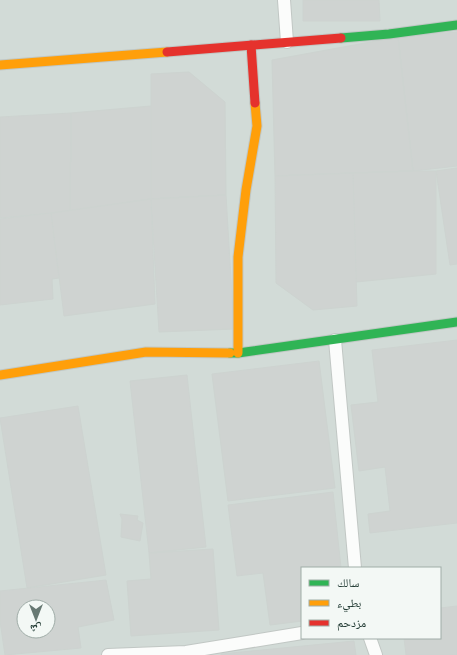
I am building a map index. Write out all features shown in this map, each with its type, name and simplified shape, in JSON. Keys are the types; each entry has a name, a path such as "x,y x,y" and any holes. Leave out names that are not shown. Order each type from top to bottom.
{"street":[{"path":"284,0 287,42"},
{"path":"0,65 389,34 457,24"},
{"path":"238,354 238,257 246,190 257,126 251,45"},
{"path":"0,375 146,352 238,354 457,322"},
{"path":"335,340 355,567"},
{"path":"108,655 186,652 301,633"},
{"path":"371,639 376,655"}],"shaded area":[{"path":"0,0 457,0 457,655 0,655"}],"building":[{"path":"303,0 379,0 380,21 303,21"},
{"path":"457,32 457,166 413,171 398,37"},
{"path":"398,37 413,171 275,176 272,60"},
{"path":"189,72 225,102 226,195 151,199 151,74"},
{"path":"151,106 151,199 70,211 71,113"},
{"path":"71,113 70,211 0,218 0,117"},
{"path":"457,168 457,264 450,265 436,171"},
{"path":"436,171 436,274 356,282 353,173"},
{"path":"353,173 357,306 313,310 276,283 275,176"},
{"path":"226,195 234,329 159,332 151,199"},
{"path":"151,199 155,304 64,316 51,213"},
{"path":"51,213 59,278 52,279 53,299 0,305 0,219"},
{"path":"457,340 457,523 370,533 368,514 390,511 385,467 359,471 351,405 378,402 372,350"},
{"path":"319,361 335,488 228,501 212,374"},
{"path":"187,375 206,547 149,553 130,381"},
{"path":"78,406 106,575 27,588 0,418"},
{"path":"333,492 341,567 301,567 301,621 270,625 263,573 237,576 228,505"},
{"path":"120,514 138,516 137,520 143,523 140,541 121,537 122,519"},
{"path":"213,549 219,630 131,636 127,581 151,579 149,553"},
{"path":"106,580 114,620 78,627 81,648 5,655 0,621 0,591"},
{"path":"457,606 457,655 406,655 404,639 441,639 441,608"},
{"path":"354,641 356,655 221,655 221,654"}],"traffic: fast":[{"path":"341,38 389,34 457,25"},
{"path":"230,353 457,322"}],"traffic: slow":[{"path":"0,65 167,52"},
{"path":"238,353 238,257 246,190 257,126 255,103"},
{"path":"0,375 146,352 230,353"}],"traffic: jam":[{"path":"167,52 341,38"},
{"path":"251,45 255,103"}]}
